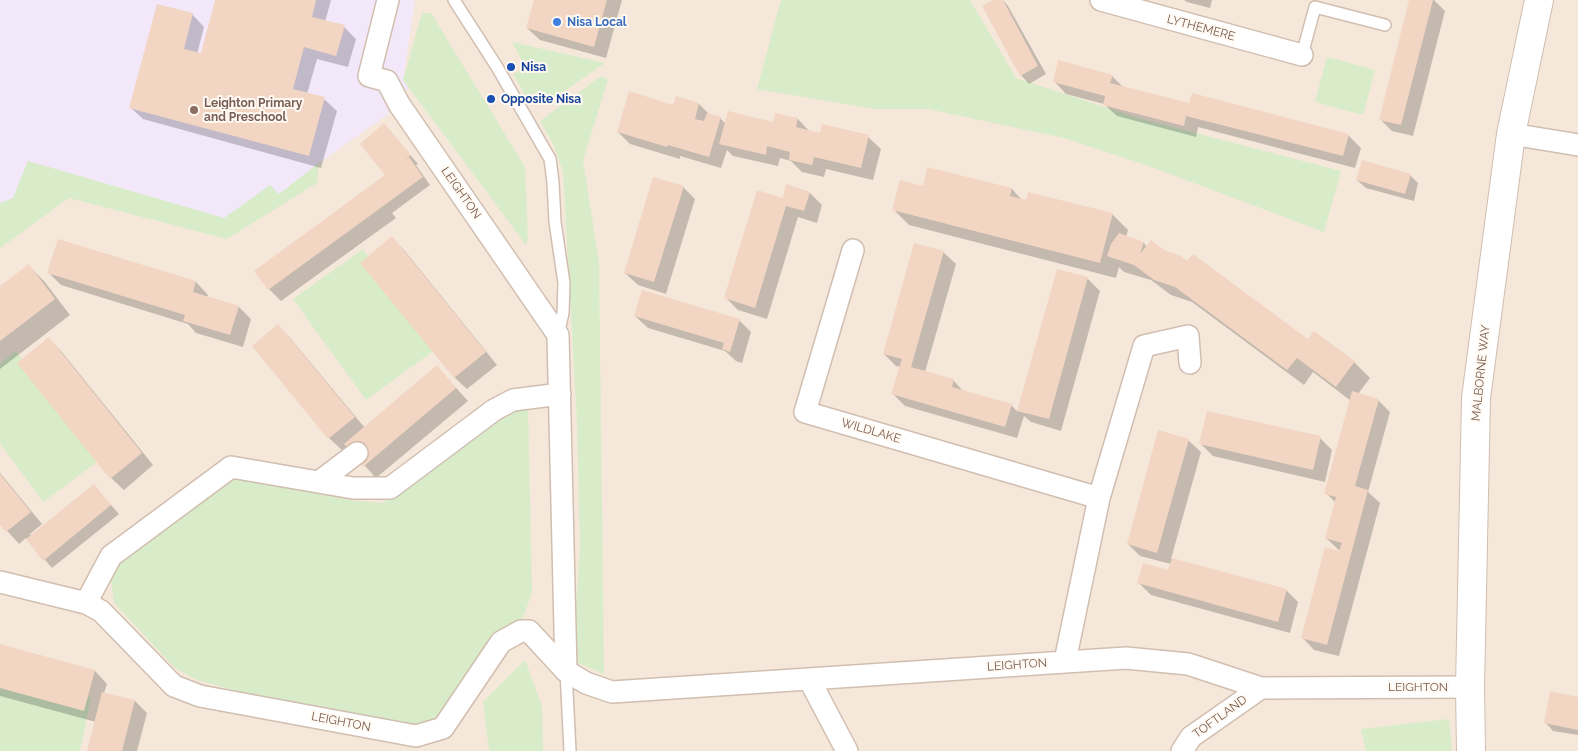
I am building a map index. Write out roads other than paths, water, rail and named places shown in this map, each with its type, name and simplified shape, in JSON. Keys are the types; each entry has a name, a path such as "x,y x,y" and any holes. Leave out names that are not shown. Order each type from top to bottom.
{"street":[{"name":"LEIGHTON","path":"388,0 368,76 387,81 398,104 558,335"},
{"name":"LYTHEMERE","path":"1101,0 1302,55"},
{"name":"MALBORNE WAY","path":"1471,751 1470,687 1476,398 1511,134 1539,0"},
{"path":"1511,134 1578,145"},
{"name":"WILDLAKE","path":"853,250 805,412 1099,498"},
{"path":"558,335 566,671"},
{"path":"1065,661 1099,498 1144,346 1188,336 1190,363"},
{"path":"86,603 111,556 231,467 354,488 390,488 500,407 513,400 560,394"},
{"path":"320,481 358,453"},
{"name":"LEIGHTON","path":"0,582 86,603 100,611 174,686 200,696 416,736 443,728 501,642 521,631 529,631 566,671 586,683 612,692 1126,658 1188,664 1261,688 1470,687"},
{"path":"809,679 847,751"},
{"name":"TOFTLAND","path":"1182,751 1191,737 1261,688"}],"lane":[{"path":"454,0 497,67 550,159 555,222 564,282 563,312 558,335"},
{"path":"1302,55 1315,7 1385,25"},
{"path":"566,671 570,751"}],"place":[{"name":"Nisa Local","path":"557,22"},
{"name":"Nisa","path":"511,67"},
{"name":"Opposite Nisa","path":"491,99"},
{"name":"Leighton Primary and Preschool","path":"194,110"}]}
